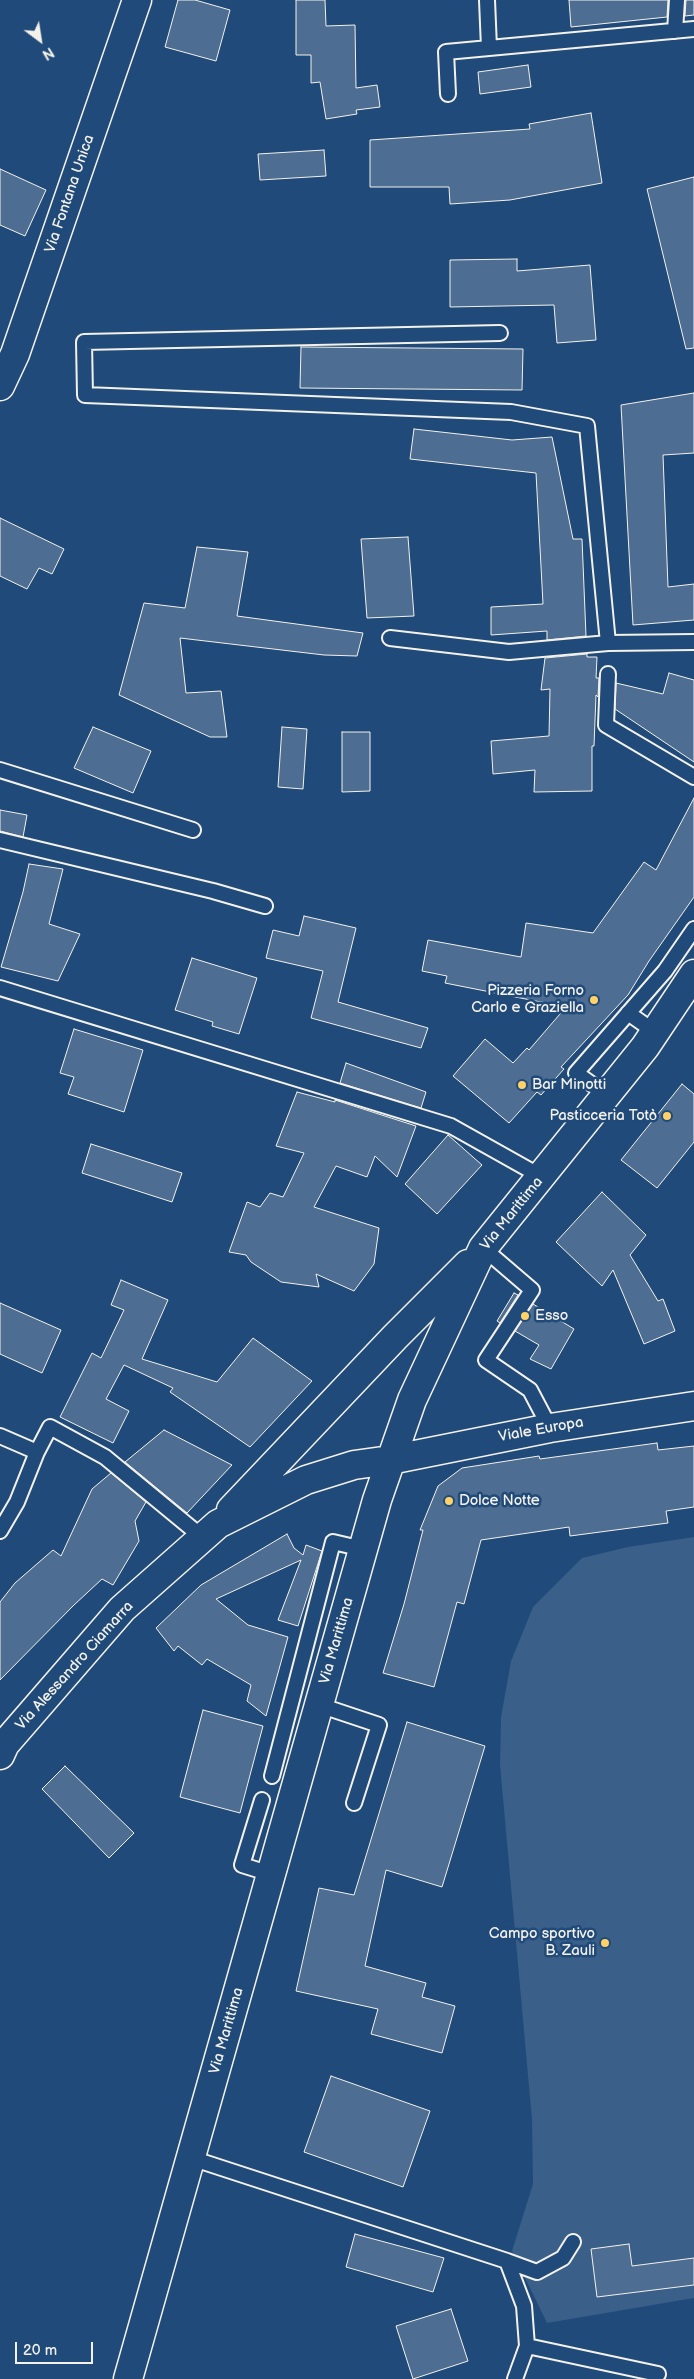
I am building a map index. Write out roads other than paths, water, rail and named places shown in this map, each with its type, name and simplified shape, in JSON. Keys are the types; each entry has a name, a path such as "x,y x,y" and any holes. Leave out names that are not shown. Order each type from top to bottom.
{"main road":[{"name":"Via Fontana Unica","path":"0,386 15,354 137,0"},
{"name":"Via Marittima","path":"128,2379 271,1874 306,1716 363,1549 390,1460 412,1400 484,1248 655,1032 683,975"},
{"path":"210,1531 395,1337 484,1248"},
{"name":"Viale Europa","path":"390,1460 550,1428 694,1406"},
{"name":"Via Alessandro Ciamarra","path":"2,1747 122,1609 210,1531 306,1480 354,1465 390,1460"}],"lane":[{"path":"488,0 489,48"},
{"path":"675,31 677,0"},
{"path":"448,94 446,52 694,29"},
{"path":"500,333 84,342 85,395 511,412 587,426 608,643"},
{"path":"390,638 509,652 608,643 694,642"},
{"path":"608,674 606,725 694,777"},
{"path":"0,770 193,830"},
{"path":"0,840 213,891 265,906"},
{"path":"607,1095 576,1073 628,1013 683,975 694,929"},
{"path":"0,988 451,1126 542,1177"},
{"path":"628,1013 655,1032"},
{"path":"484,1248 532,1290 486,1360 530,1390 550,1428"},
{"path":"0,1531 17,1502 37,1452 50,1427 105,1457 210,1531"},
{"path":"0,1436 37,1452"},
{"path":"272,1776 306,1716 379,1725 354,1803"},
{"path":"262,1800 242,1865 271,1874"},
{"path":"191,2158 536,2272 563,2258 573,2242"},
{"path":"507,2261 524,2306 527,2346 515,2379"},
{"path":"527,2346 658,2374"}],"place":[{"name":"Pizzeria Forno Carlo e Graziella","path":"594,1000"},
{"name":"Bar Minotti","path":"522,1085"},
{"name":"Pasticceria Totò","path":"667,1116"},
{"name":"Esso","path":"525,1316"},
{"name":"Dolce Notte","path":"449,1501"},
{"name":"Campo sportivo B. Zauli","path":"605,1943"}]}
